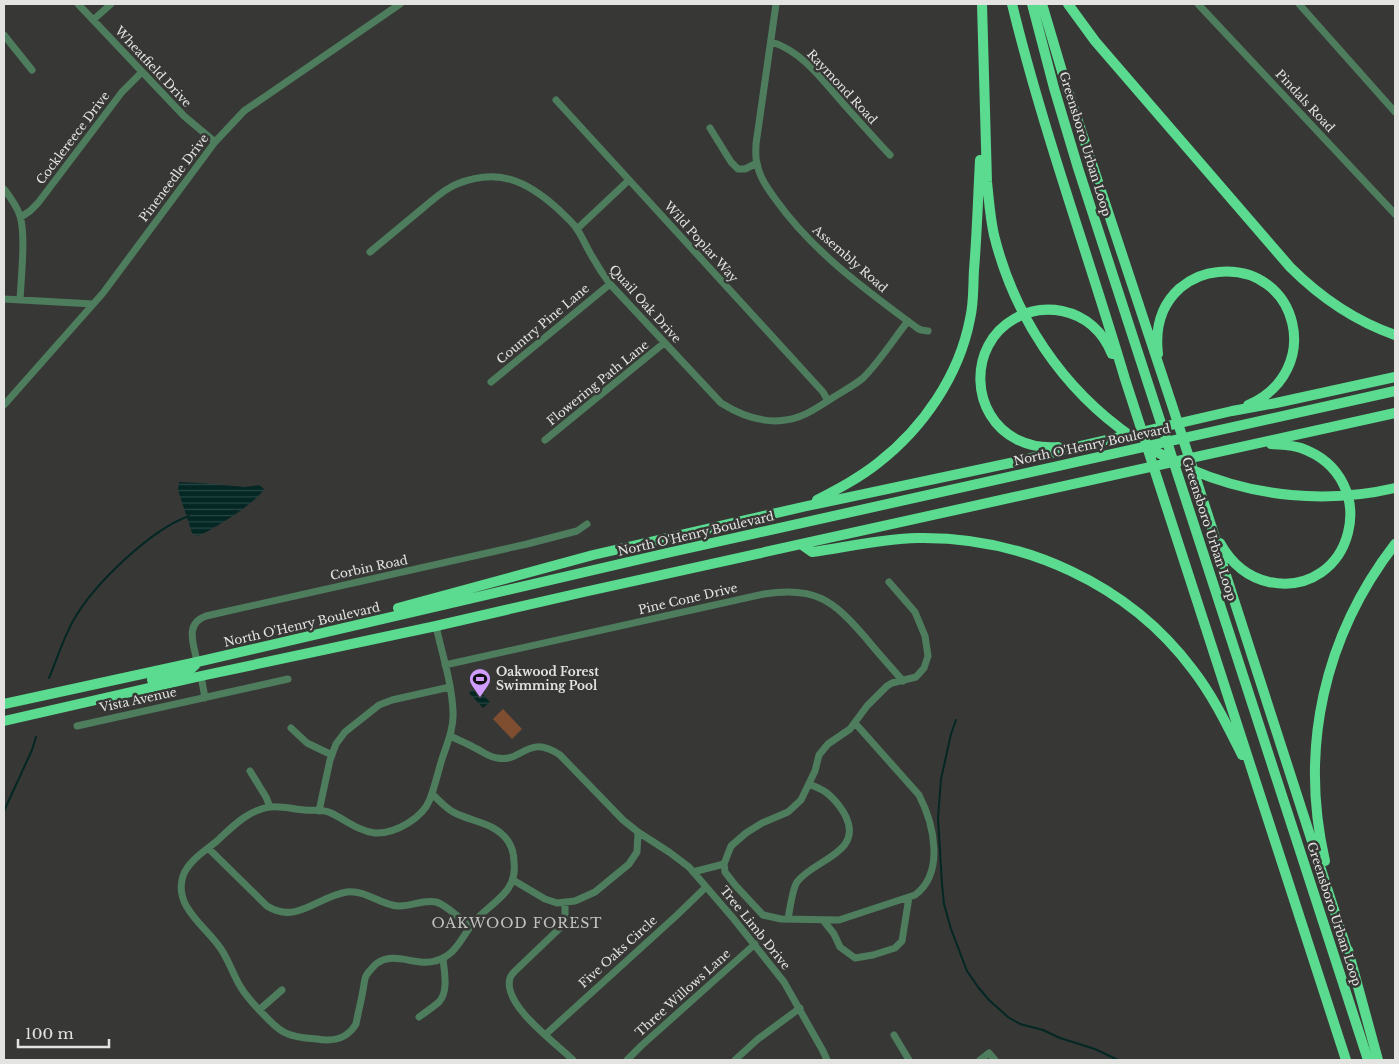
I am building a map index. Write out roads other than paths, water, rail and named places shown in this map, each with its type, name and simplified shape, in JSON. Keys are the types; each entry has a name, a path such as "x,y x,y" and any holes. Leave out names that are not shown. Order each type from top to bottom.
{"highway":[{"path":"982,4 987,182 990,210 1000,256 1017,302 1029,324 1058,367 1078,390 1112,422 1160,455 1191,470 1219,480 1268,492 1314,496 1364,494 1395,488"},
{"path":"1012,4 1048,134 1136,414 1346,1060"},
{"name":"Greensboro Urban Loop","path":"1032,4 1068,136 1368,1060"},
{"path":"1042,4 1066,85 1196,478 1349,956"},
{"path":"1068,4 1095,40 1290,267 1334,304 1361,320 1395,335"},
{"path":"807,506 842,487 877,464 903,442 927,413 952,372 966,337 972,304 984,88"},
{"path":"1161,372 1158,328 1166,305 1177,291 1191,280 1214,272 1239,272 1262,281 1278,295 1290,314 1295,336 1294,353 1288,368 1269,394 1254,403 1232,411"},
{"path":"1080,446 1046,447 1027,444 1009,435 996,422 983,400 980,380 985,352 993,337 1011,321 1027,313 1056,310 1074,315 1089,323 1102,336 1125,379"},
{"path":"319,633 385,612 593,555 807,506 1015,462 1232,411 1276,404 1395,377"},
{"name":"North O'Henry Boulevard","path":"4,704 197,662 714,542 1395,391"},
{"path":"4,721 96,699 436,626 1395,413"},
{"path":"1212,528 1224,551 1238,566 1254,577 1274,583 1294,582 1312,577 1328,567 1345,544 1351,526 1351,505 1345,487 1334,470 1319,457 1301,448 1260,443"},
{"path":"802,545 812,552 888,540 916,538 959,539 996,545 1036,556 1084,578 1107,591 1138,614 1180,654 1214,701 1257,784"},
{"path":"1378,1060 1349,956 1320,840 1315,792 1315,747 1321,703 1332,663 1348,622 1369,582 1395,544"},
{"path":"96,699 153,680 188,671 197,662"},
{"path":"4,708 34,698"}],"street":[{"name":"Wheatfield Drive","path":"78,4 184,116 215,142"},
{"path":"93,20 111,4"},
{"name":"Pineneedle Drive","path":"4,405 104,292 215,142 244,111 400,4"},
{"name":"Assembly Road","path":"776,4 772,42 757,133 757,163 763,181 804,234 842,270 908,321 921,330 928,331"},
{"name":"Pindals Road","path":"1198,4 1395,214"},
{"path":"1298,4 1395,112"},
{"path":"4,35 32,70"},
{"name":"Raymond Road","path":"772,42 788,48 807,63 890,155"},
{"name":"Cocklereece Drive","path":"20,217 38,203 122,92 142,72"},
{"name":"Wild Poplar Way","path":"556,100 823,392 828,401"},
{"path":"710,128 731,162 738,169 745,170 757,163"},
{"name":"Quail Oak Drive","path":"370,252 456,184 489,177 508,178 526,184 550,202 577,228 592,257 610,284 721,403 749,417 764,420 784,420 801,416 861,380 908,321"},
{"path":"577,228 630,180"},
{"path":"4,189 12,199 20,217 23,236 20,300"},
{"name":"Country Pine Lane","path":"491,382 610,284"},
{"path":"4,299 93,304"},
{"name":"Flowering Path Lane","path":"545,440 664,342"},
{"name":"Corbin Road","path":"197,662 192,634 193,626 198,619 206,616 526,544 577,531 587,524"},
{"path":"854,723 919,796 927,814 934,843 934,859 930,876 921,891 915,896 838,920 788,919 763,915 725,872 724,864 731,846 746,833 762,823 788,812 802,800 815,771 819,755 828,744 850,729 854,723 867,706 887,686 916,677 924,668 928,656 925,636 915,612 889,582"},
{"name":"Pine Cone Drive","path":"445,665 764,594 788,591 809,594 835,606 853,623 903,681"},
{"path":"432,794 453,812 496,828 508,841 514,855 515,876 506,893 474,922 457,948 443,958 429,962 388,959 375,965 366,974 356,1024 349,1034 338,1040 327,1041 288,1034 276,1027 259,1010 240,986 220,947 195,918 184,901 182,894 183,875 188,866 248,815 270,807 328,811 362,830 374,833 387,832 402,827 415,818 430,801 432,794 450,736 454,714 436,626"},
{"path":"202,676 205,698"},
{"name":"Vista Avenue","path":"77,726 288,679"},
{"path":"319,811 332,755 336,744 345,732 380,705 392,700 450,687"},
{"path":"291,728 307,743 332,755"},
{"name":"Tree Limb Drive","path":"450,736 497,758 512,757 525,750 542,747 552,750 560,756 615,812 638,832 669,852 693,872 755,944 784,982 827,1060"},
{"path":"250,771 270,807"},
{"path":"788,919 796,883 805,874 844,846 850,836 849,825 843,811 825,792 809,784"},
{"path":"513,880 545,899 557,903 575,901 595,892 629,864 637,852 638,832"},
{"path":"208,848 267,906 276,911 291,913 336,895 355,892 367,894 397,906 408,906 427,901 437,902 470,927"},
{"path":"693,872 724,864"},
{"name":"Five Oaks Circle","path":"545,1034 706,887"},
{"path":"824,920 840,947 855,958 874,955 895,948 902,941 909,897"},
{"path":"565,903 565,915 560,928 514,971 510,978 510,988 516,1003 528,1018 573,1060"},
{"name":"Three Willows Lane","path":"627,1060 755,944"},
{"path":"420,1017 442,997 444,988 443,958"},
{"path":"259,1010 282,990"},
{"path":"735,1060 758,1039 800,1008"},
{"path":"894,1035 909,1060"},
{"path":"980,1060 989,1053 995,1060"}],"water":[{"path":"179,482 245,487 259,485 264,489 260,495 244,508 224,522 198,536 192,533 178,490"},
{"name":"Oakwood Forest Swimming Pool","path":"476,687 490,702 483,708 469,693"}],"waterway":[{"path":"49,678 69,628 94,591 140,546 157,533 189,516"},
{"path":"956,720 941,779 938,818 944,904 967,971 989,1000 1008,1017 1020,1024 1043,1030 1060,1038 1095,1049 1118,1060"},
{"path":"4,811 36,737"}],"place":[{"name":"Oakwood Forest Swimming Pool","path":"480,698"}],"district":[{"name":"OAKWOOD FOREST","path":"517,923"}]}
